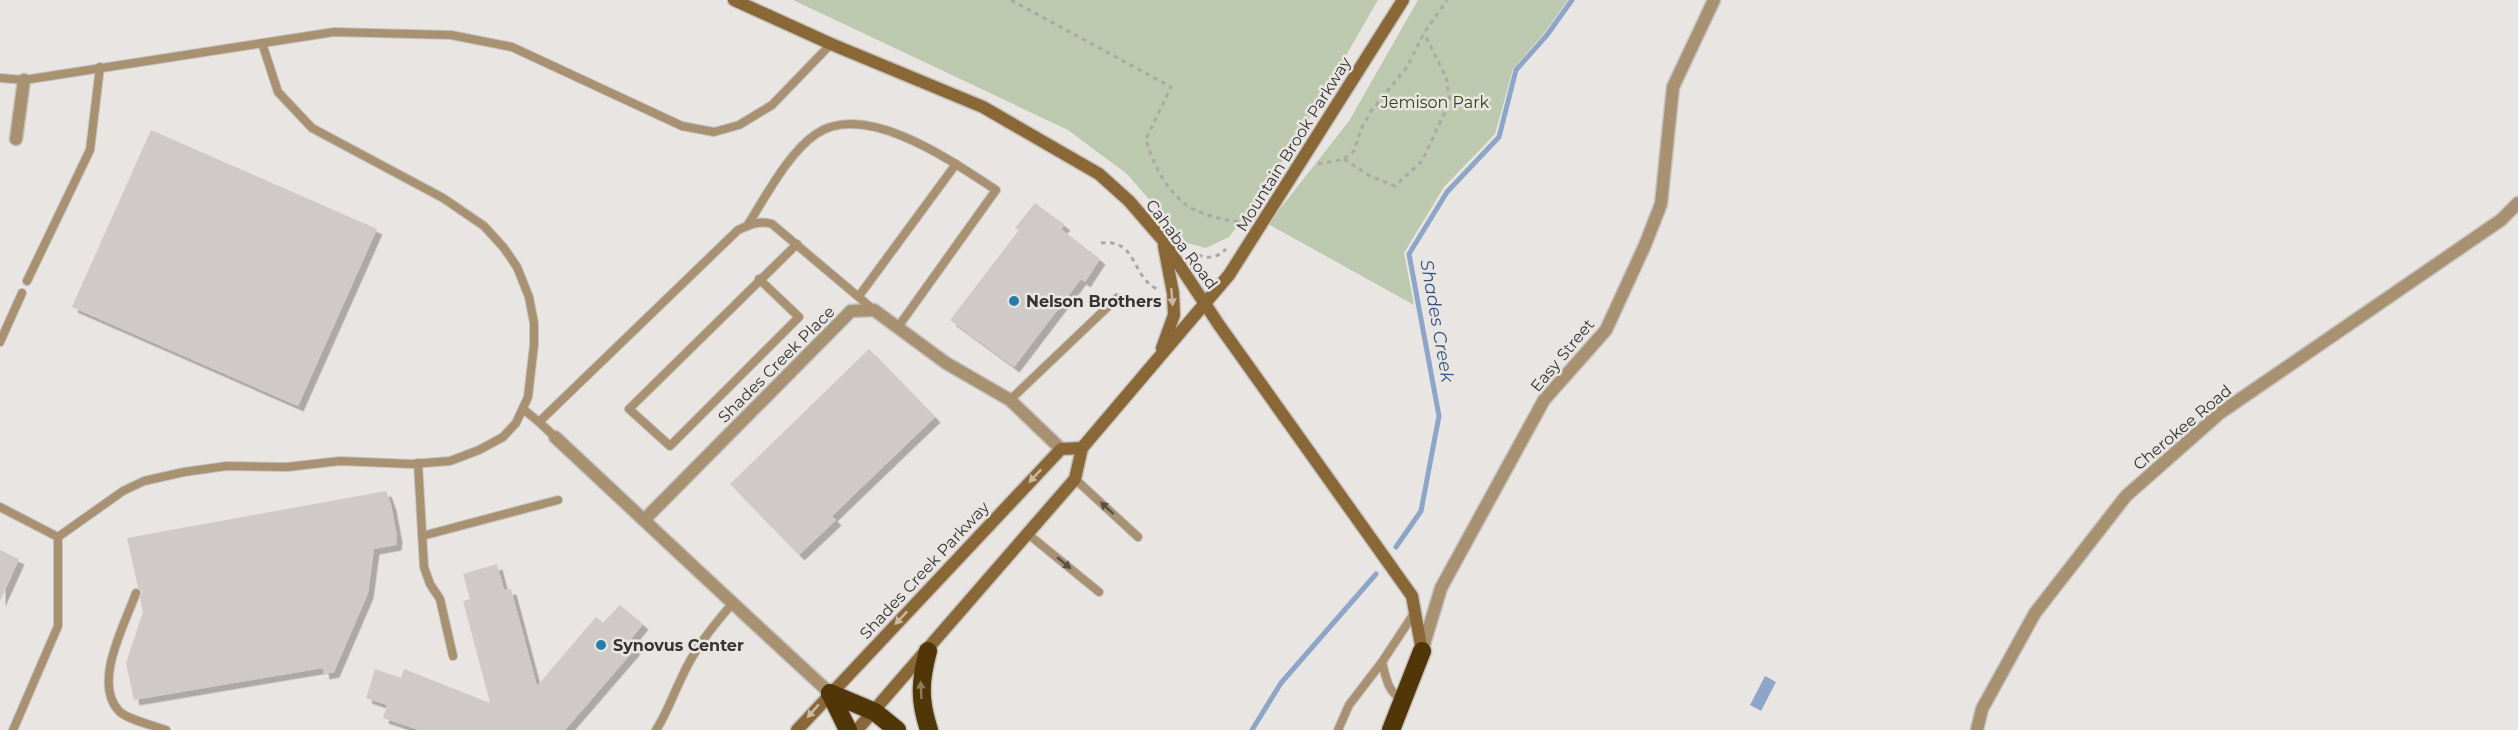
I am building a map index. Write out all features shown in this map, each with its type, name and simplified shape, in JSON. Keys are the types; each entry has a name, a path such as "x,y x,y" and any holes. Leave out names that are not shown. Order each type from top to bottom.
{"highway":[{"path":"928,651 921,678 921,697 929,730"},
{"path":"1391,730 1422,651"},
{"path":"830,693 874,711 897,730"},
{"path":"830,693 849,730"}],"main road":[{"name":"Cahaba Road","path":"734,0 831,44 983,107 1099,174 1129,201 1162,239 1412,596 1422,651"},
{"name":"Mountain Brook Parkway","path":"1205,302 1229,274 1403,0"},
{"path":"1158,358 1174,315 1173,293 1162,239"},
{"path":"857,730 928,651 1075,479 1082,448 1205,302"},
{"path":"1061,449 1082,448"},
{"name":"Shades Creek Parkway","path":"796,730 1061,449"}],"street":[{"name":"Easy Street","path":"1422,651 1446,577 1544,400 1606,330 1645,245 1661,204 1673,87 1714,0"},
{"path":"16,139 24,80"},
{"name":"Cherokee Road","path":"1977,730 1982,709 2035,613 2126,496 2220,413 2501,220 2518,203"},
{"path":"874,310 946,363 1010,400 1061,449"},
{"name":"Shades Creek Place","path":"644,520 851,312 874,310"},
{"path":"555,437 830,693"}],"lane":[{"path":"0,78 24,80 334,32 451,35 512,47 682,126 714,132 739,125 772,105 831,44"},
{"path":"58,537 123,491 144,481 184,472 227,466 287,467 340,461 418,463 450,461 479,450 503,436 516,423 528,397 534,345 534,323 530,297 517,267 504,248 484,226 442,198 312,128 278,92 262,43"},
{"path":"27,281 90,150 100,67"},
{"path":"747,226 794,156 816,134 838,124 867,124 904,138 956,164 996,190 898,327"},
{"path":"859,296 956,164"},
{"path":"539,422 738,230 747,226 764,222 772,224 874,310"},
{"path":"759,279 799,317 670,446 629,409 759,279 797,244"},
{"path":"0,342 22,293"},
{"path":"1010,400 1118,298"},
{"path":"523,409 555,437"},
{"path":"418,463 423,567 430,585 440,599 453,656"},
{"path":"1075,479 1138,537"},
{"path":"422,536 558,500"},
{"path":"0,507 58,537"},
{"path":"1028,534 1099,592"},
{"path":"13,730 58,626 58,537"},
{"path":"136,593 108,670 107,684 112,700 120,712 166,730"},
{"path":"656,730 668,712 681,677 708,632 732,604"},
{"path":"1338,730 1349,705 1382,662 1415,612"},
{"path":"1382,662 1387,684 1396,696 1403,699"}],"path":[{"path":"1011,0 1171,87 1146,139 1153,162 1182,201 1203,214 1247,224 1242,233"},
{"path":"1318,164 1344,159 1354,151 1361,129 1371,111 1407,67 1424,33 1448,0"},
{"path":"1344,159 1370,176 1395,186 1422,161 1450,101 1446,77 1424,33"},
{"path":"1101,243 1117,243 1126,248 1146,283 1166,290"},
{"path":"1198,255 1208,259 1221,254 1228,247"}],"green space":[{"path":"793,0 1378,0 1301,133 1250,209 1229,237 1206,248 1187,243 1127,174 1068,130"},
{"name":"Jemison Park","path":"1418,0 1568,0 1545,32 1513,69 1495,134 1444,187 1404,253 1414,305 1268,224 1349,121"}],"water":[{"path":"1765,676 1776,682 1761,711 1750,705"}],"building":[{"path":"151,130 377,229 298,406 72,307"},
{"name":"Nelson Brothers","path":"1035,203 1065,225 1061,229 1100,259 1085,282 1081,279 1014,367 950,320 1019,230 1015,228"},
{"path":"869,349 935,417 832,516 836,520 799,555 730,484"},
{"path":"386,491 397,537 396,545 374,549 368,593 334,672 324,674 323,668 134,700 126,663 143,612 140,598 142,592 138,587 127,538"},
{"path":"0,550 19,559 0,601"},
{"name":"Synovus Center","path":"497,564 504,590 511,589 537,686 596,617 603,623 620,605 643,624 628,643 635,649 565,730 419,730 383,718 387,705 366,698 375,669 401,678 404,669 490,703 463,601 470,599 463,574"}],"waterway":[{"name":"Shades Creek","path":"1396,547 1421,511 1439,416 1409,254 1447,192 1499,137 1516,70 1547,35 1572,0"},
{"name":"Shades Creek","path":"1252,730 1281,683 1376,574"}],"place":[{"name":"Nelson Brothers","path":"1014,301"},
{"name":"Synovus Center","path":"601,645"}]}
